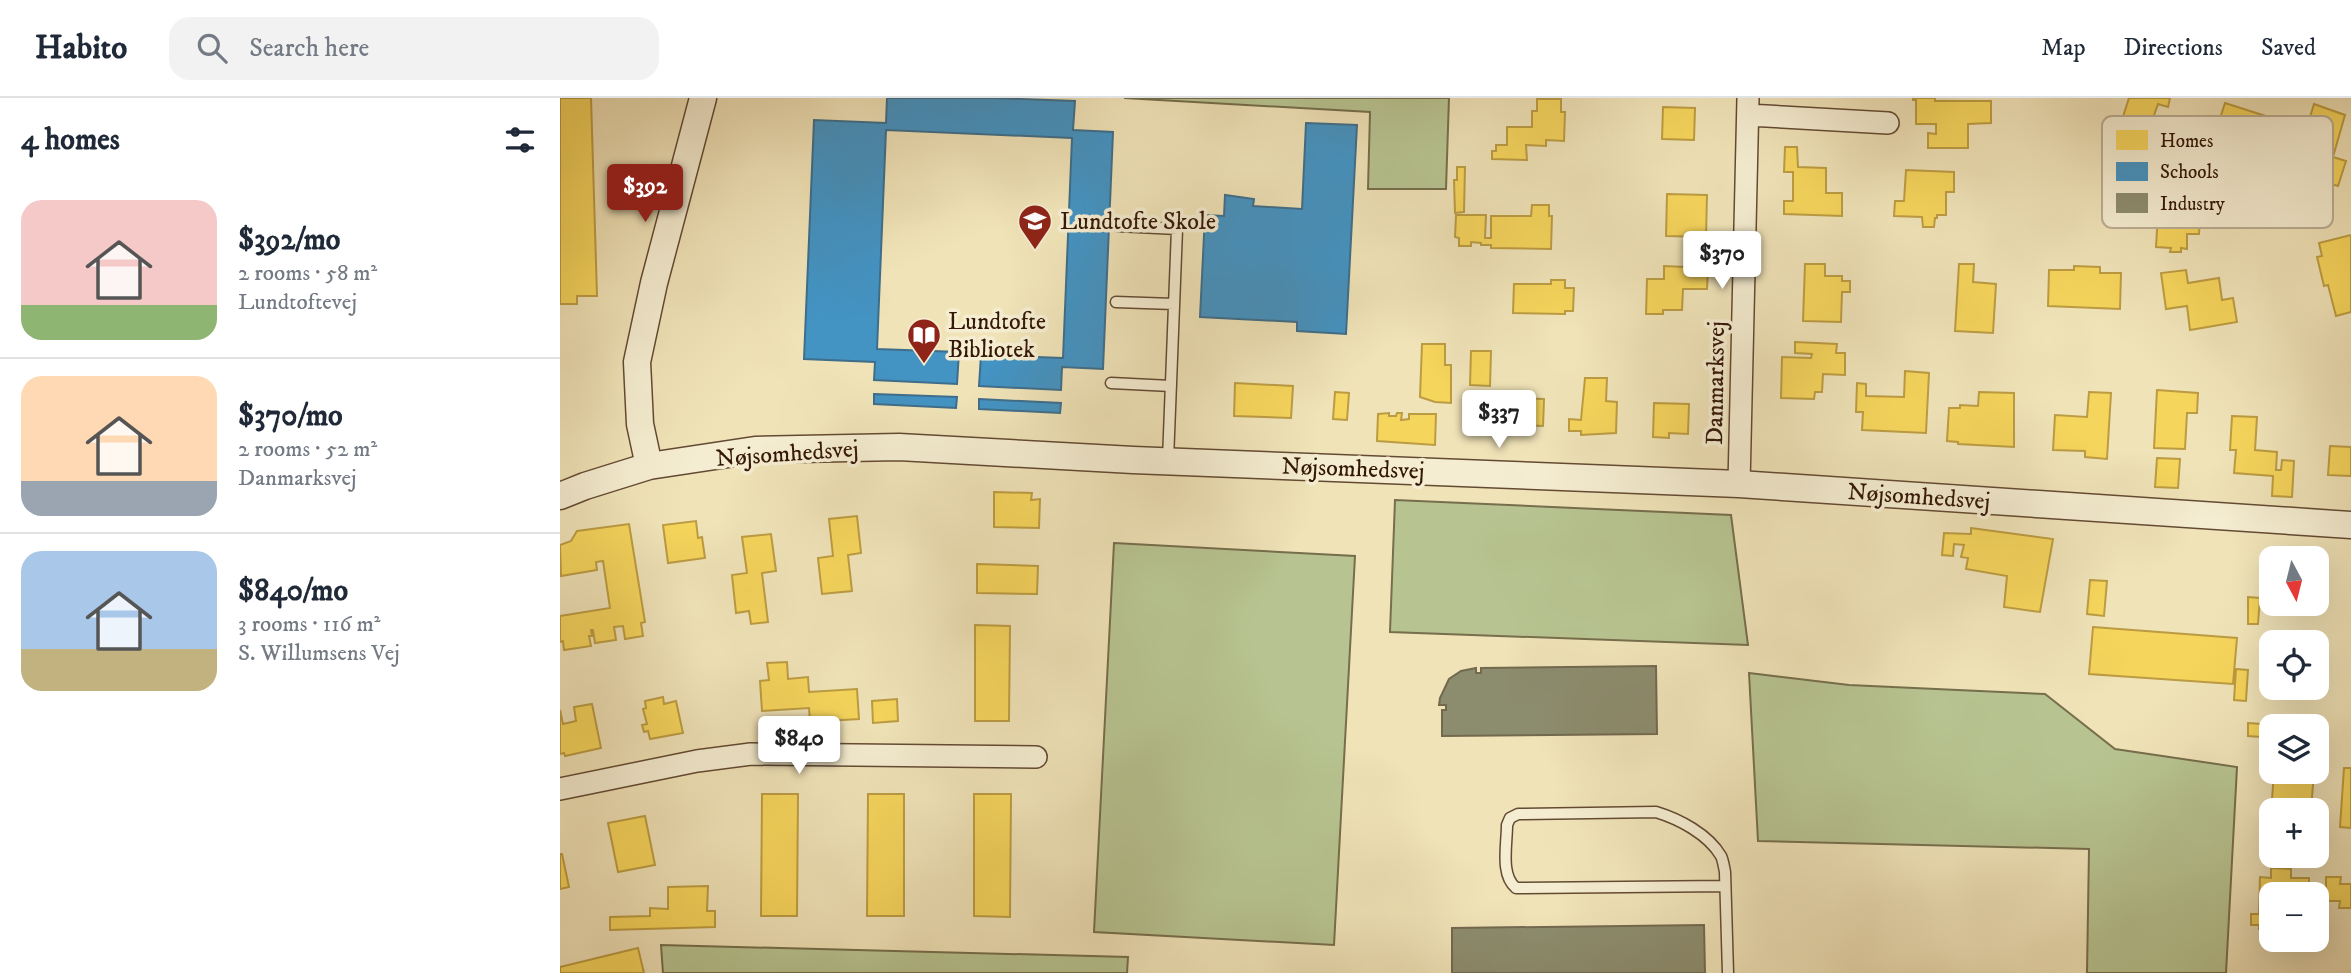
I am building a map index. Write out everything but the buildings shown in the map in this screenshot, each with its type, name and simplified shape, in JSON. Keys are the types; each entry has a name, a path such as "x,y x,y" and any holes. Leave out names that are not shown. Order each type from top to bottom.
{"street":[{"path":"649,467 640,424 637,362 654,283 703,98"},
{"name":"Danmarksvej","path":"1739,484 1748,107 1888,123"},
{"name":"Nøjsomhedsvej","path":"560,496 585,485 649,467 755,450 899,447 1168,461 1739,484 2351,525"},
{"path":"560,789 697,761 751,754 1037,757"}],"lane":[{"path":"1117,226 1177,229 1168,461"},
{"path":"1116,302 1174,304"},
{"path":"1111,383 1171,386"},
{"path":"1725,886 1516,888 1509,882 1506,873 1507,825 1510,818 1518,814 1656,812 1677,818 1708,841 1721,857 1725,886 1728,973"}],"green space":[{"path":"1124,98 1449,98 1446,189 1368,189 1370,112"},
{"path":"1395,500 1731,515 1748,645 1390,632"},
{"path":"1114,543 1355,556 1334,945 1094,932"},
{"path":"1749,673 1849,685 2045,694 2115,749 2237,767 2226,973 2087,973 2089,849 1758,841"},
{"path":"661,945 1128,957 1127,973 663,973"}],"place":[{"name":"Lundtofte Skole","path":"1035,251"},
{"name":"Lundtofte Bibliotek","path":"924,365"}]}
